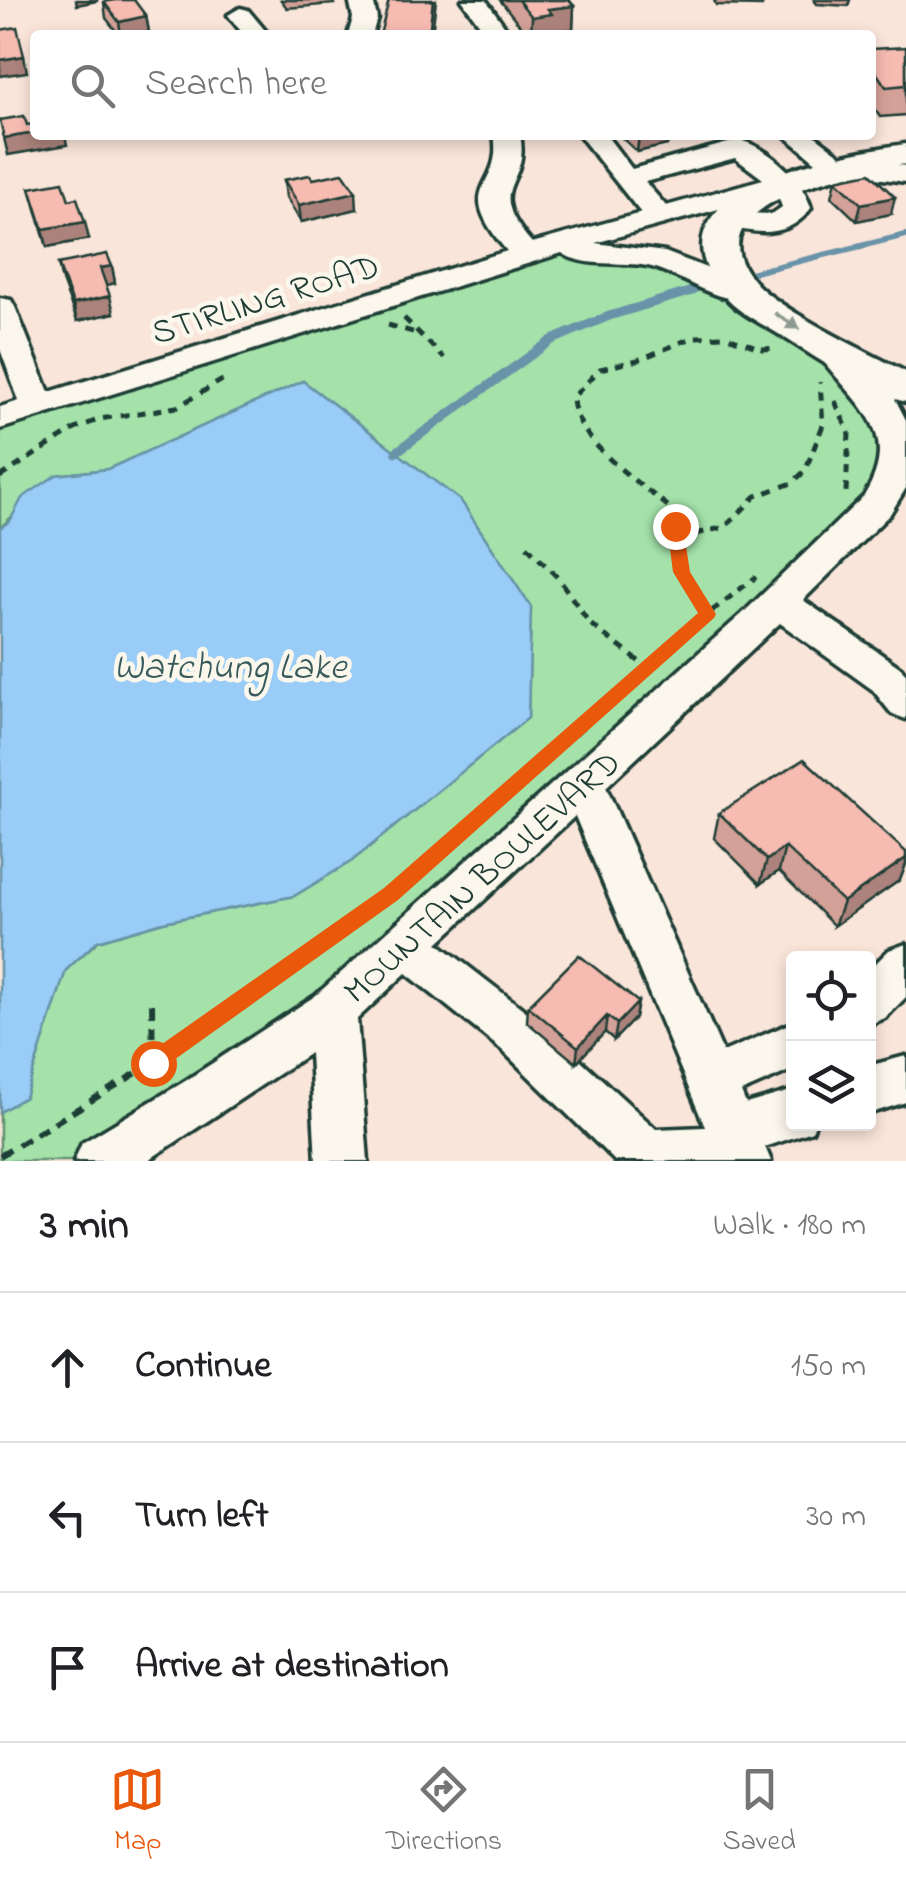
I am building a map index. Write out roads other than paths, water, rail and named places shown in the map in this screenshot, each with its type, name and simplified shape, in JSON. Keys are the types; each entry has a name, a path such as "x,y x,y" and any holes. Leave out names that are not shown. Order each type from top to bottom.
{"main road":[{"path":"899,379 832,351 722,278 719,242 756,158 838,166 906,154"}],"street":[{"path":"361,0 365,18 361,30"},
{"path":"474,0 495,30"},
{"path":"240,15 253,30"},
{"path":"508,140 510,154 493,193 494,214 540,253"},
{"path":"533,140 535,152 518,190 518,208 540,253"},
{"path":"596,140 643,197 756,158"},
{"path":"804,140 838,166 906,174"},
{"name":"STIRLING ROAD","path":"624,240 643,197 756,158"},
{"name":"STIRLING ROAD","path":"0,418 540,253 624,240 722,278"},
{"path":"0,307 38,406"},
{"name":"MOUNTAIN BOULEVARD","path":"832,351 880,402 898,448 895,477 888,491 833,552"},
{"name":"MOUNTAIN BOULEVARD","path":"100,1161 200,1100 332,1011 584,784 774,584 906,512"},
{"path":"774,584 887,680 906,703"},
{"path":"584,784 739,1146"},
{"path":"404,946 482,1003 636,1146 657,1155 739,1146 786,1119"},
{"path":"876,994 906,965"},
{"path":"332,1011 342,1161"},
{"path":"710,1080 786,1048"},
{"path":"876,1088 906,1079"}],"water":[{"name":"Watchung Lake","path":"303,381 461,501 531,607 528,718 352,861 294,896 163,922 97,941 66,970 25,1097 0,1112 0,528 10,521 22,498 56,475 108,469"}],"waterway":[{"path":"742,275 906,235"},
{"path":"683,293 708,286"},
{"path":"396,452 552,340 609,316 692,291"}]}
